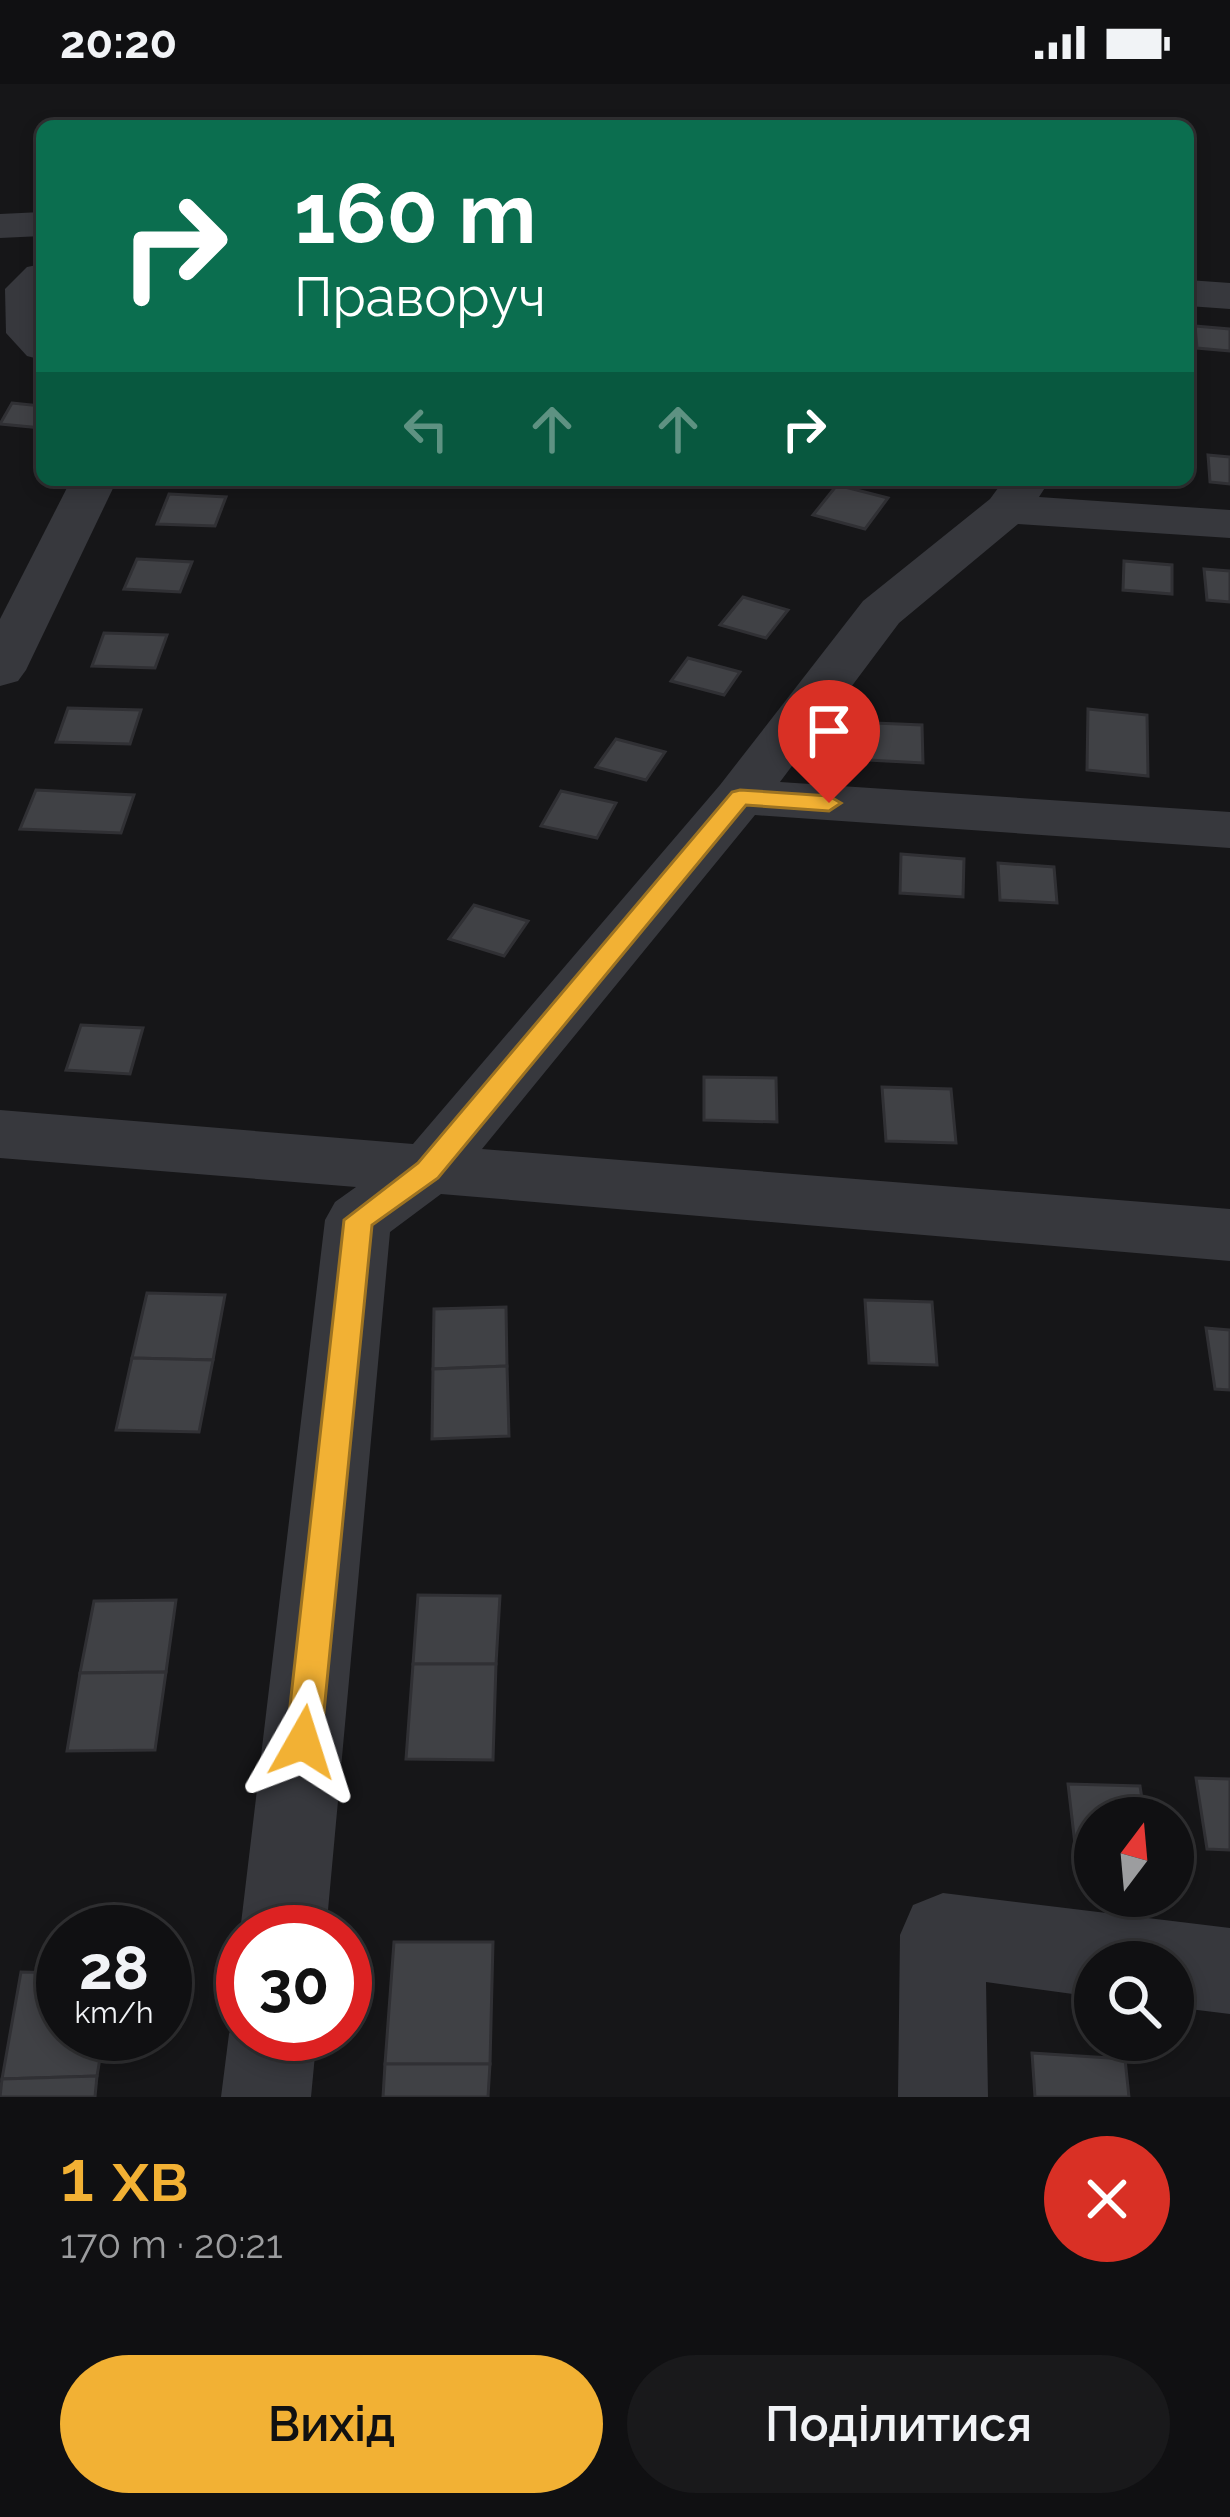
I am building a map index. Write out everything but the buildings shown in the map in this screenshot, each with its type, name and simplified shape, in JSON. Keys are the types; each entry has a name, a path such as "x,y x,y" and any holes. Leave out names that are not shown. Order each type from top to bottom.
{"street":[{"path":"0,226 36,224"},
{"path":"36,281 26,289 27,333 36,341"},
{"path":"1194,293 1230,296"},
{"path":"0,670 91,486"},
{"path":"287,1905 358,1220 428,1171 740,797 881,612 1017,495 1230,524"},
{"path":"740,797 1230,830"},
{"path":"0,1134 1230,1235"},
{"path":"943,2097 943,1935 1074,1952"},
{"path":"1194,1967 1230,1972"},
{"path":"266,2097 270,2061"}],"route":[{"path":"303,1742 358,1220 428,1171 740,797 829,803"}]}
